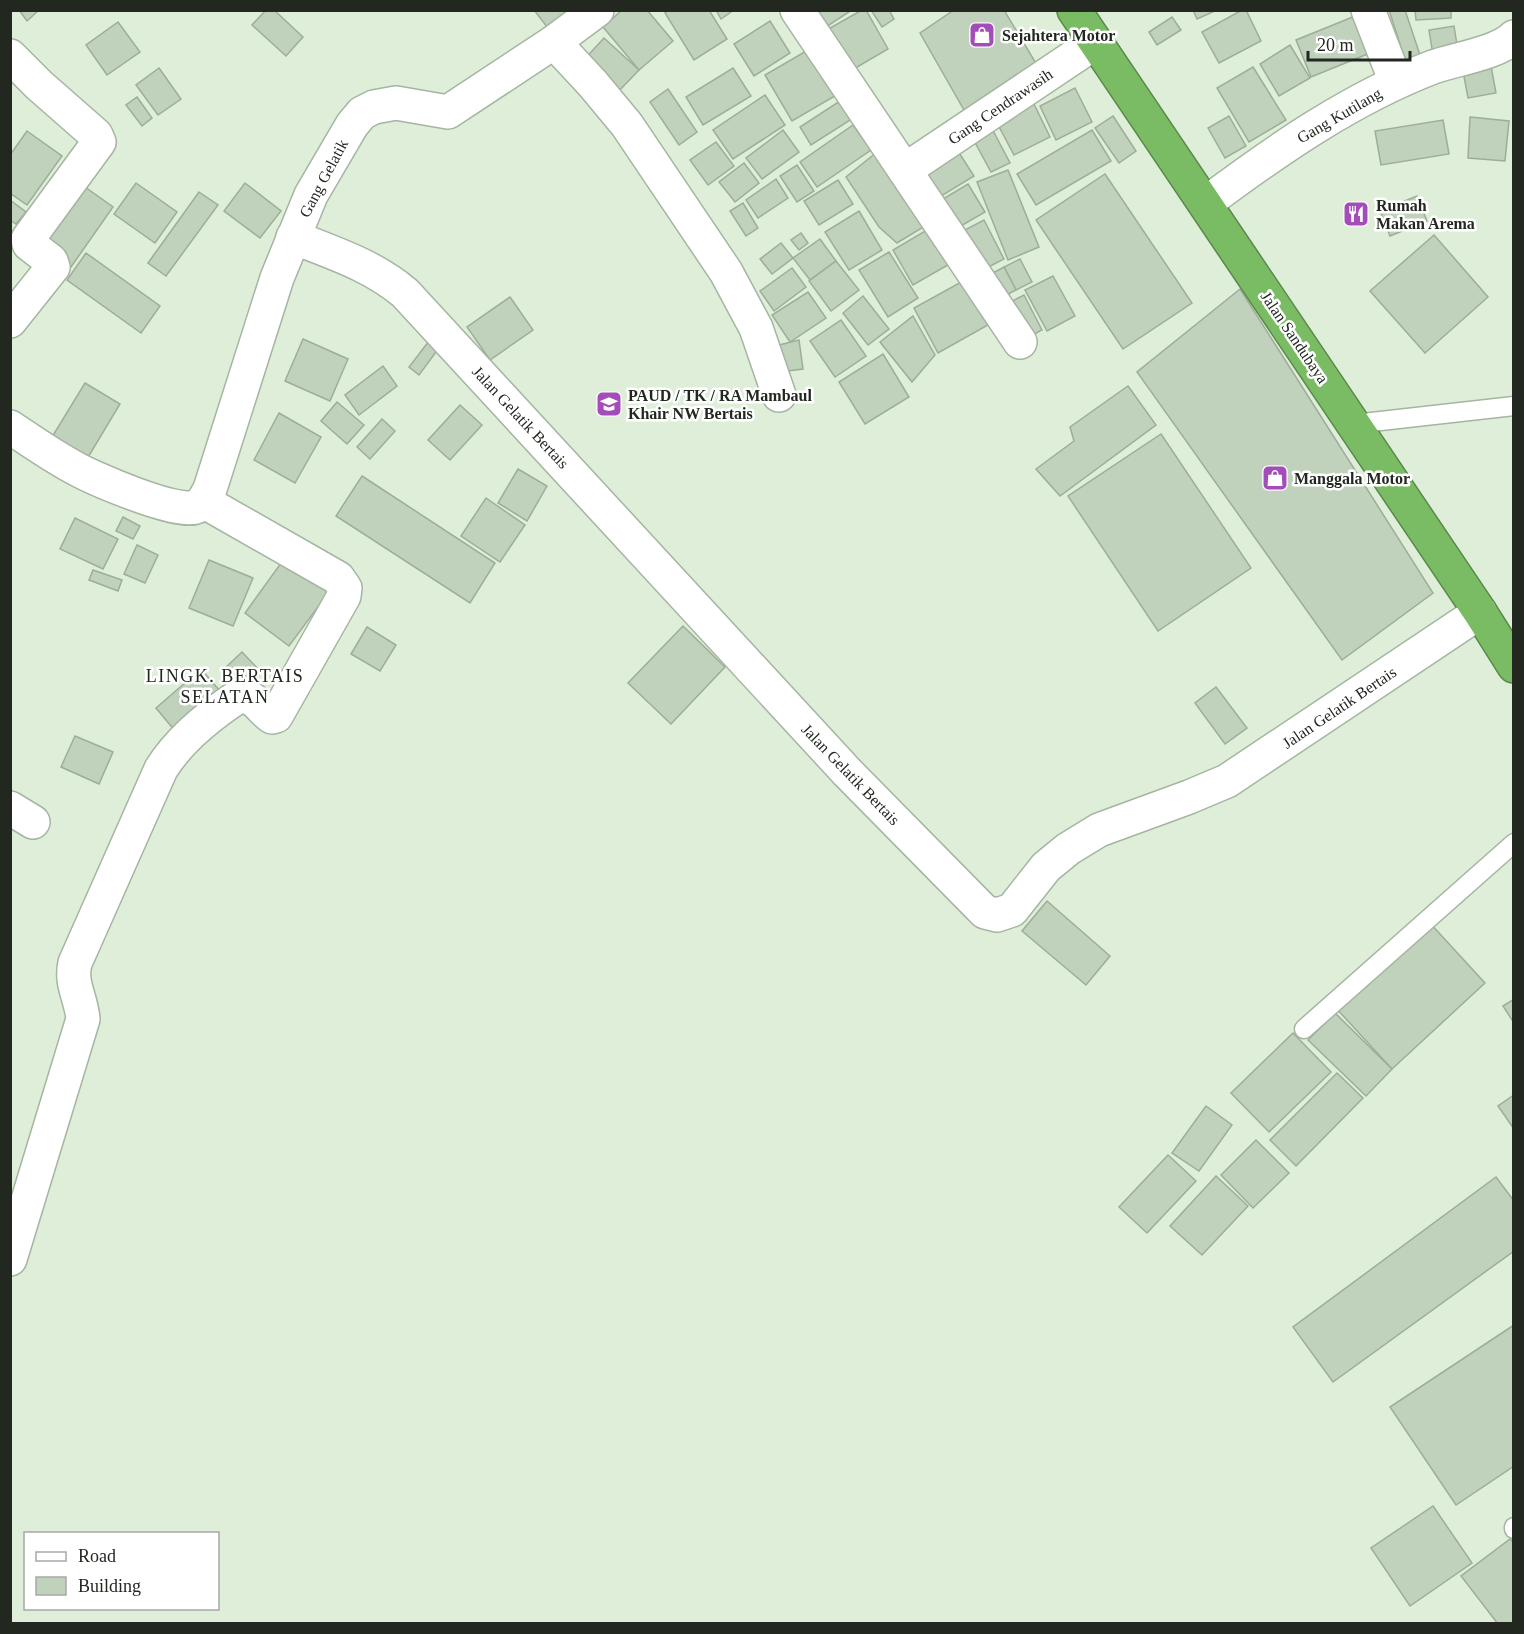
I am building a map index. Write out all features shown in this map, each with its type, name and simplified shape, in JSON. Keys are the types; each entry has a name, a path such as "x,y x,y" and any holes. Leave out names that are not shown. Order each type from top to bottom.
{"highway":[{"name":"Jalan Sandubaya","path":"1074,10 1206,203 1514,666"}],"street":[{"name":"Gang Gelatik","path":"203,501 210,489 264,315 293,237 311,195 352,125 362,113 374,107 396,104 448,112 554,42 597,10"},
{"path":"797,10 1020,342"},
{"path":"1368,10 1396,81"},
{"name":"Gang Kutilang","path":"1206,203 1308,131 1396,81 1446,62 1500,47 1514,37"},
{"path":"554,42 627,125 726,272 756,328 779,395"},
{"name":"Gang Cendrawasih","path":"905,170 1096,42"},
{"path":"10,56 96,135 99,142 28,239 29,244 51,261 53,267 10,321"},
{"name":"Jalan Gelatik Bertais","path":"293,237 363,265 387,278 405,293 847,772 979,906 989,913 1001,915 1012,910 1046,867 1068,849 1099,830 1227,781 1480,612"},
{"path":"10,427 76,469 151,500 186,509 196,507 203,501 338,578 344,585 345,593 276,716 269,716 249,697 239,696 187,738 168,758 161,770 75,963 72,979 79,996 83,1018 10,1259"}],"lane":[{"path":"1354,424 1514,406"},
{"path":"1304,1029 1514,843"}],"building":[{"path":"19,10 39,10 27,21"},
{"path":"266,10 274,10 303,37 286,56 252,25"},
{"path":"534,10 578,10 551,32"},
{"path":"622,10 647,10 673,41 639,70 603,27"},
{"path":"669,10 709,10 727,39 694,60 665,13"},
{"path":"716,10 734,10 721,19"},
{"path":"812,10 852,10 823,29"},
{"path":"862,10 866,10 888,49 847,73 823,32"},
{"path":"871,10 889,10 894,19 882,27"},
{"path":"954,10 1004,10 1040,70 968,117 920,33"},
{"path":"1193,10 1217,10 1197,19"},
{"path":"1246,10 1261,41 1219,63 1202,32"},
{"path":"1389,10 1405,10 1422,61 1407,66"},
{"path":"1415,10 1451,10 1451,18 1416,20"},
{"path":"1360,14 1375,51 1311,77 1296,40"},
{"path":"1172,17 1181,30 1157,45 1149,32"},
{"path":"770,21 790,53 754,76 734,44"},
{"path":"118,22 140,52 107,75 86,45"},
{"path":"1454,26 1458,51 1433,55 1429,30"},
{"path":"604,38 639,70 615,95 581,63"},
{"path":"1290,45 1310,78 1279,96 1260,64"},
{"path":"813,47 840,93 792,121 765,75"},
{"path":"1491,66 1496,93 1468,98 1463,71"},
{"path":"1253,67 1286,120 1249,142 1217,88"},
{"path":"159,68 181,99 158,115 136,85"},
{"path":"733,68 751,96 703,125 686,97"},
{"path":"1075,88 1092,122 1056,140 1040,106"},
{"path":"668,89 697,132 679,145 650,102"},
{"path":"765,95 785,125 733,159 713,130"},
{"path":"137,97 152,118 142,126 126,105"},
{"path":"846,97 858,115 811,145 800,127"},
{"path":"1032,100 1050,137 1014,155 995,119"},
{"path":"1113,116 1136,151 1119,163 1095,128"},
{"path":"1229,116 1246,146 1225,158 1208,128"},
{"path":"1470,117 1509,121 1505,161 1468,158"},
{"path":"1443,120 1449,154 1381,165 1375,131"},
{"path":"989,123 1010,163 991,172 972,137"},
{"path":"853,125 871,150 817,187 800,162"},
{"path":"783,130 799,152 762,179 746,158"},
{"path":"1092,130 1111,161 1036,205 1017,174"},
{"path":"27,131 62,156 27,205 10,193 10,155"},
{"path":"716,142 734,166 708,185 690,160"},
{"path":"954,145 974,176 938,198 919,167"},
{"path":"877,152 925,226 897,243 879,227 846,177"},
{"path":"744,163 759,183 735,202 719,182"},
{"path":"797,165 814,191 797,202 780,176"},
{"path":"1008,170 1039,247 1008,260 977,182"},
{"path":"1105,174 1192,303 1123,349 1036,220"},
{"path":"776,179 788,198 758,218 746,200"},
{"path":"838,180 853,204 819,225 804,201"},
{"path":"136,183 177,212 155,243 114,214"},
{"path":"245,183 281,211 260,238 224,211"},
{"path":"968,184 985,212 954,230 938,202"},
{"path":"85,187 113,207 71,267 43,247"},
{"path":"199,192 218,205 166,276 148,263"},
{"path":"1417,196 1427,221 1390,236 1380,211"},
{"path":"10,200 26,212 16,224 10,220"},
{"path":"743,203 758,228 746,236 730,211"},
{"path":"859,211 882,250 849,270 825,232"},
{"path":"984,220 1004,259 979,272 959,233"},
{"path":"932,227 953,262 913,285 893,250"},
{"path":"801,233 808,243 799,250 791,240"},
{"path":"1434,235 1488,297 1425,353 1370,291"},
{"path":"820,239 836,261 810,280 793,258"},
{"path":"781,243 793,258 772,274 760,259"},
{"path":"889,252 918,298 888,317 859,270"},
{"path":"86,253 160,306 141,333 67,280"},
{"path":"1020,259 1032,282 1016,290 1004,267"},
{"path":"836,261 859,290 831,311 809,281"},
{"path":"1004,267 1016,290 999,299 987,276"},
{"path":"792,268 806,287 774,311 760,291"},
{"path":"1053,276 1075,316 1047,331 1025,290"},
{"path":"963,281 988,325 938,353 914,308"},
{"path":"1240,289 1433,593 1342,660 1137,372"},
{"path":"808,292 826,318 790,342 772,315"},
{"path":"1024,295 1042,330 1023,340 1005,305"},
{"path":"863,296 889,329 868,345 843,313"},
{"path":"510,297 533,330 490,360 467,327"},
{"path":"913,316 935,355 912,382 880,342"},
{"path":"841,320 866,356 835,377 810,341"},
{"path":"432,337 442,344 419,375 409,367"},
{"path":"303,339 348,359 330,401 285,381"},
{"path":"799,340 803,369 780,372 775,346"},
{"path":"883,354 909,397 865,424 839,382"},
{"path":"383,366 397,386 359,415 345,395"},
{"path":"85,383 120,404 87,459 52,437"},
{"path":"1128,386 1156,425 1060,496 1036,469 1074,441 1070,427"},
{"path":"337,402 364,425 347,444 321,421"},
{"path":"460,405 482,425 450,460 428,440"},
{"path":"279,413 321,437 295,483 254,460"},
{"path":"382,419 395,431 370,459 357,447"},
{"path":"1161,434 1251,568 1158,631 1068,496"},
{"path":"518,469 547,486 527,521 498,503"},
{"path":"362,476 495,563 470,603 336,516"},
{"path":"486,498 525,525 500,562 461,536"},
{"path":"123,517 140,526 133,539 116,531"},
{"path":"75,518 118,539 103,569 60,549"},
{"path":"137,545 158,555 145,583 124,574"},
{"path":"284,559 329,592 289,646 245,613"},
{"path":"209,560 253,578 233,626 189,608"},
{"path":"93,570 122,580 118,591 89,580"},
{"path":"683,626 725,667 671,724 628,683"},
{"path":"367,627 396,645 380,671 351,654"},
{"path":"242,652 261,672 244,689 224,669"},
{"path":"201,669 226,698 180,737 156,708"},
{"path":"1216,687 1247,728 1225,744 1195,703"},
{"path":"75,736 113,752 99,784 61,767"},
{"path":"1047,901 1110,956 1086,985 1022,931"},
{"path":"1428,921 1485,983 1392,1069 1335,1007"},
{"path":"1514,999 1514,1023 1503,1006"},
{"path":"1335,1013 1392,1069 1366,1096 1308,1040"},
{"path":"1293,1033 1331,1072 1269,1132 1231,1093"},
{"path":"1337,1073 1363,1098 1296,1166 1270,1140"},
{"path":"1514,1095 1514,1129 1498,1106"},
{"path":"1206,1106 1232,1125 1199,1171 1172,1153"},
{"path":"1256,1140 1289,1173 1253,1208 1221,1175"},
{"path":"1168,1155 1196,1181 1147,1233 1119,1207"},
{"path":"1216,1176 1248,1206 1202,1255 1170,1226"},
{"path":"1496,1177 1514,1201 1514,1251 1333,1382 1293,1327"},
{"path":"1514,1325 1514,1466 1456,1505 1390,1407"},
{"path":"1433,1506 1472,1563 1410,1606 1371,1548"},
{"path":"1510,1539 1514,1543 1514,1624 1498,1624 1461,1576"}],"place":[{"name":"Sejahtera Motor","path":"982,35"},
{"name":"Rumah Makan Arema","path":"1356,214"},
{"name":"PAUD / TK / RA Mambaul Khair NW Bertais","path":"609,404"},
{"name":"Manggala Motor","path":"1275,478"}],"district":[{"name":"LINGK. BERTAIS SELATAN","path":"225,686"}]}
